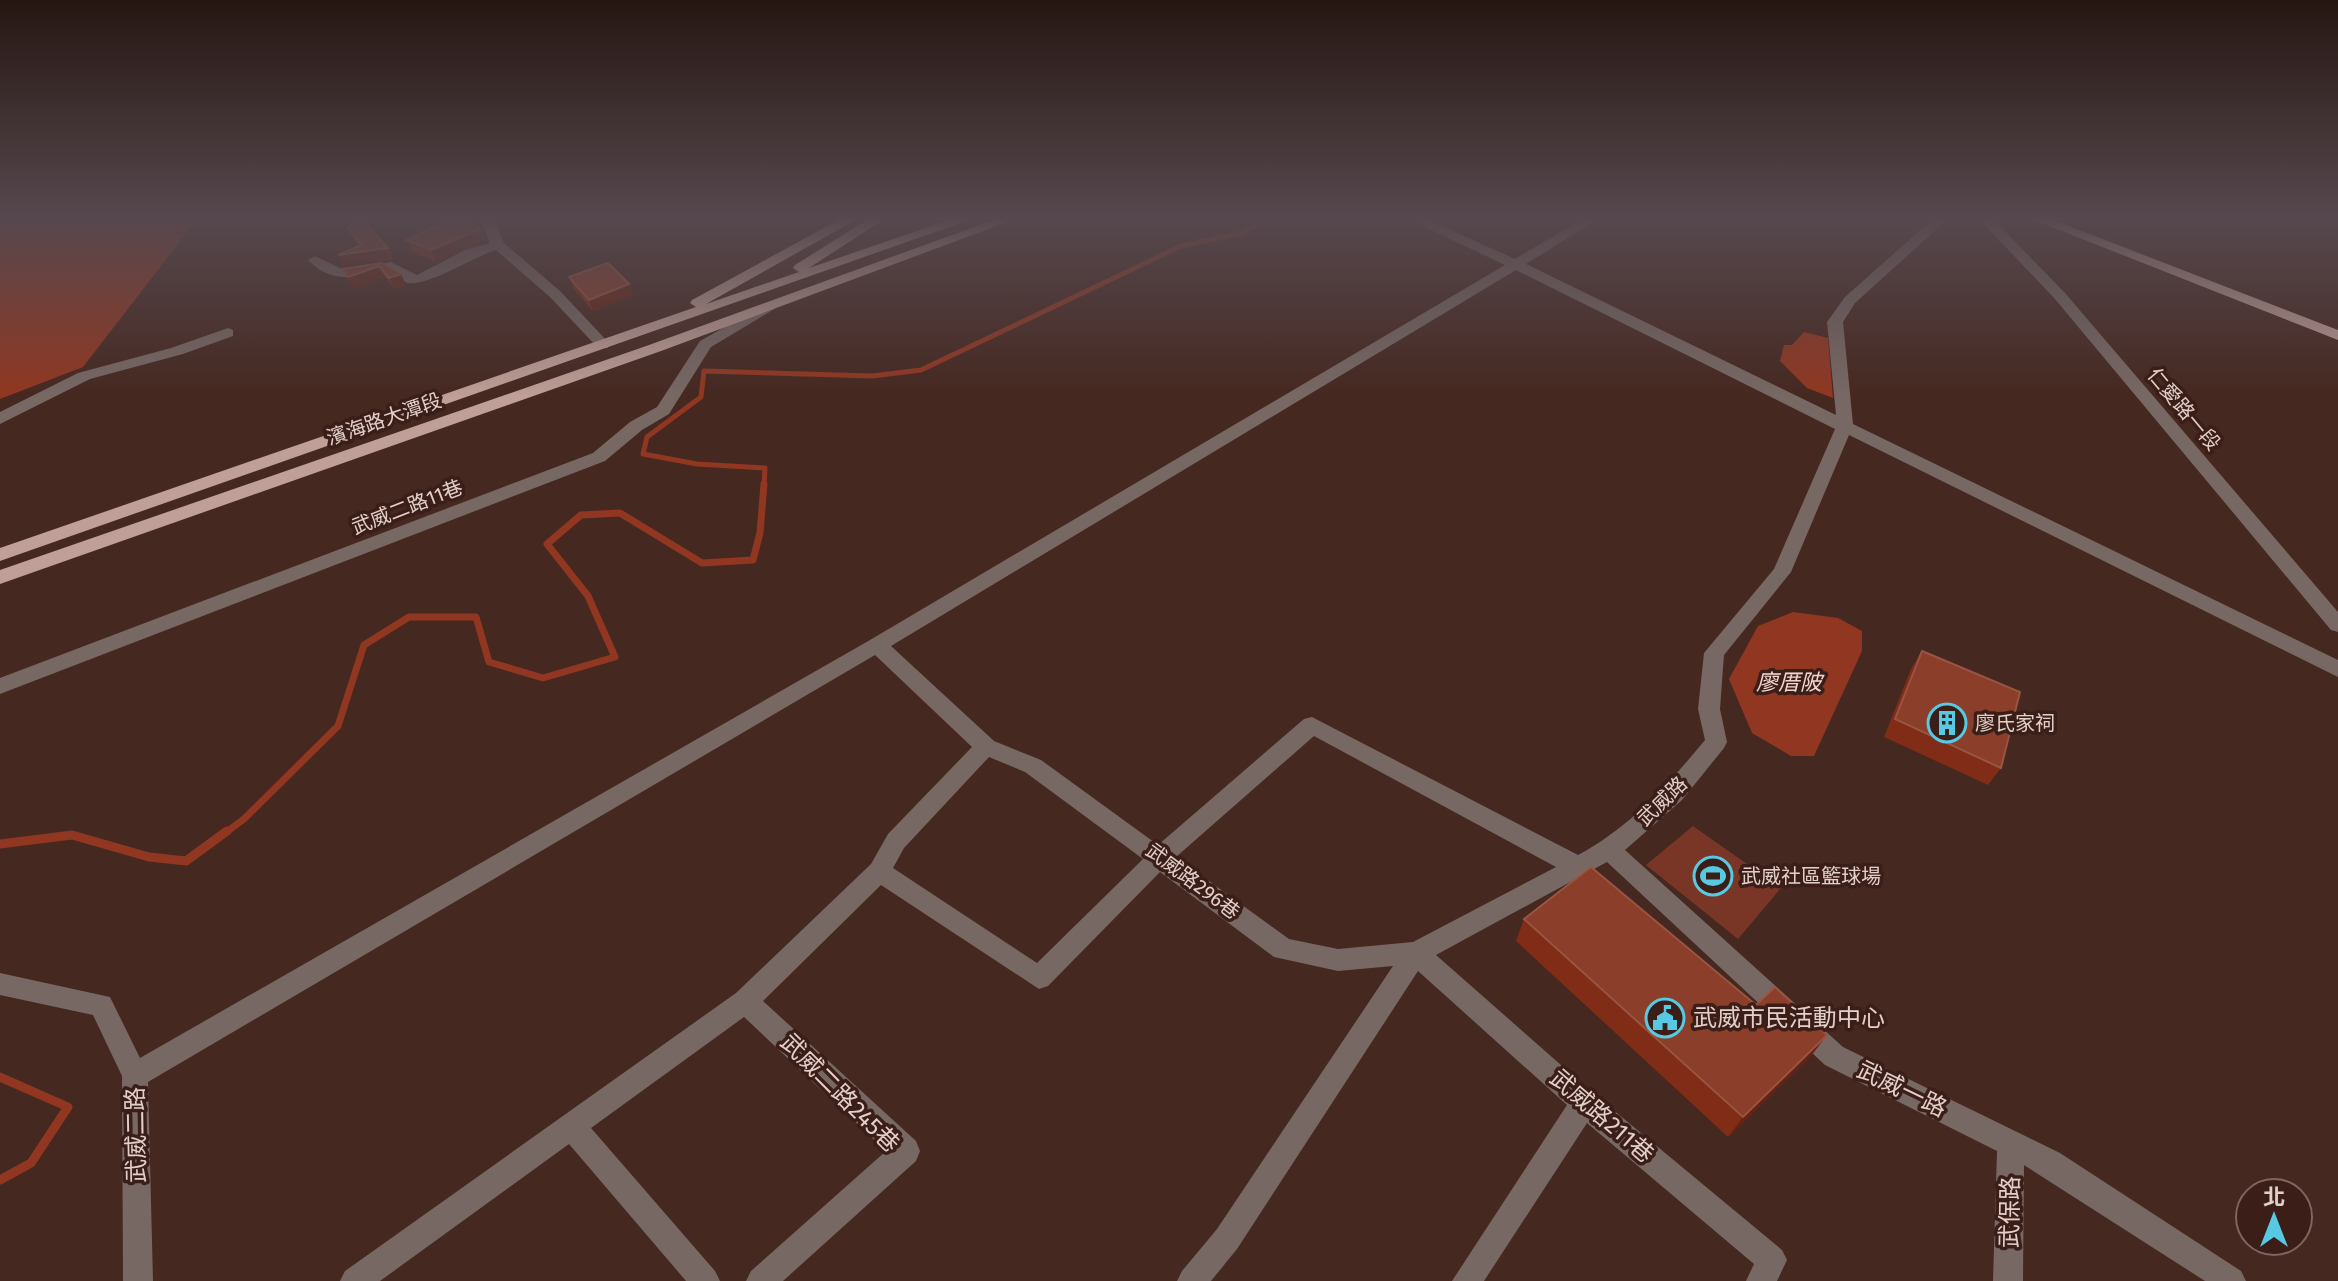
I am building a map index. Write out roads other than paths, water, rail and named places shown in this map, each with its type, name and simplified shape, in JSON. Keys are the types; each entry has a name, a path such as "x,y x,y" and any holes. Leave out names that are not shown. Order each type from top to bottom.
{"main road":[{"path":"648,329 743,278"},
{"path":"752,278 776,294"},
{"path":"776,294 798,278"},
{"path":"776,294 817,278"},
{"path":"648,329 826,278"},
{"path":"2190,278 2338,335"},
{"path":"2222,278 2338,323"},
{"name":"濱海路大潭段","path":"0,577 641,353 776,294"},
{"name":"濱海路大潭段","path":"0,555 648,329"}],"street":[{"path":"536,278 603,345"},
{"path":"135,1075 877,645 1492,278"},
{"path":"1543,278 2338,669"},
{"name":"武威路","path":"1192,1281 1227,1239 1416,953 1609,850 1674,794 1716,742 1709,709 1714,653 1782,572 1845,426 1835,322 1850,300 1875,278"},
{"name":"仁愛路一段","path":"2042,278 2338,625"},
{"name":"武威二路11巷","path":"0,686 599,457 636,426 663,410 705,344 776,294"},
{"path":"0,419 84,376 177,351 228,333"},
{"path":"355,1281 745,1001 879,871 896,841 986,747 877,645"},
{"path":"879,871 1039,978 1160,857 1312,725 1576,866"},
{"name":"武威路296巷","path":"986,747 1033,766 1283,949 1338,960 1416,953"},
{"name":"武威一路","path":"1609,850 1834,1056 2050,1163 2231,1281"},
{"name":"武威路211巷","path":"1416,953 1584,1103 1772,1260 1761,1281"},
{"name":"武威二路","path":"0,984 101,1005 135,1075 138,1281"},
{"name":"武威二路245巷","path":"745,1001 906,1151 761,1281"},
{"path":"1467,1281 1584,1103"},
{"path":"571,1126 705,1281"},
{"name":"武保路","path":"2008,1281 2011,1143"}],"water":[{"path":"0,278 152,278 83,367 0,399"},
{"path":"1804,332 1828,338 1833,398 1807,388 1780,361 1784,345 1792,345"},
{"name":"廖厝陂","path":"1793,612 1838,618 1862,631 1862,651 1814,756 1791,756 1752,733 1729,679 1758,626"}],"waterway":[{"path":"764,486 765,468 697,464 643,454 647,437 701,397 704,371 872,376 921,370 1114,278"},
{"path":"225,833 244,819 338,726 364,645 409,617 476,617 489,662 543,678 615,657 588,596 547,544 581,515 620,513 702,563 753,560 760,533 764,484"},
{"path":"0,844 72,835 149,857 186,861 227,831"},
{"path":"0,1077 68,1107 31,1163 0,1180"}],"place":[{"name":"廖氏家祠","path":"1947,723"},
{"name":"武威社區籃球場","path":"1713,876"},
{"name":"武威市民活動中心","path":"1665,1018"}]}
